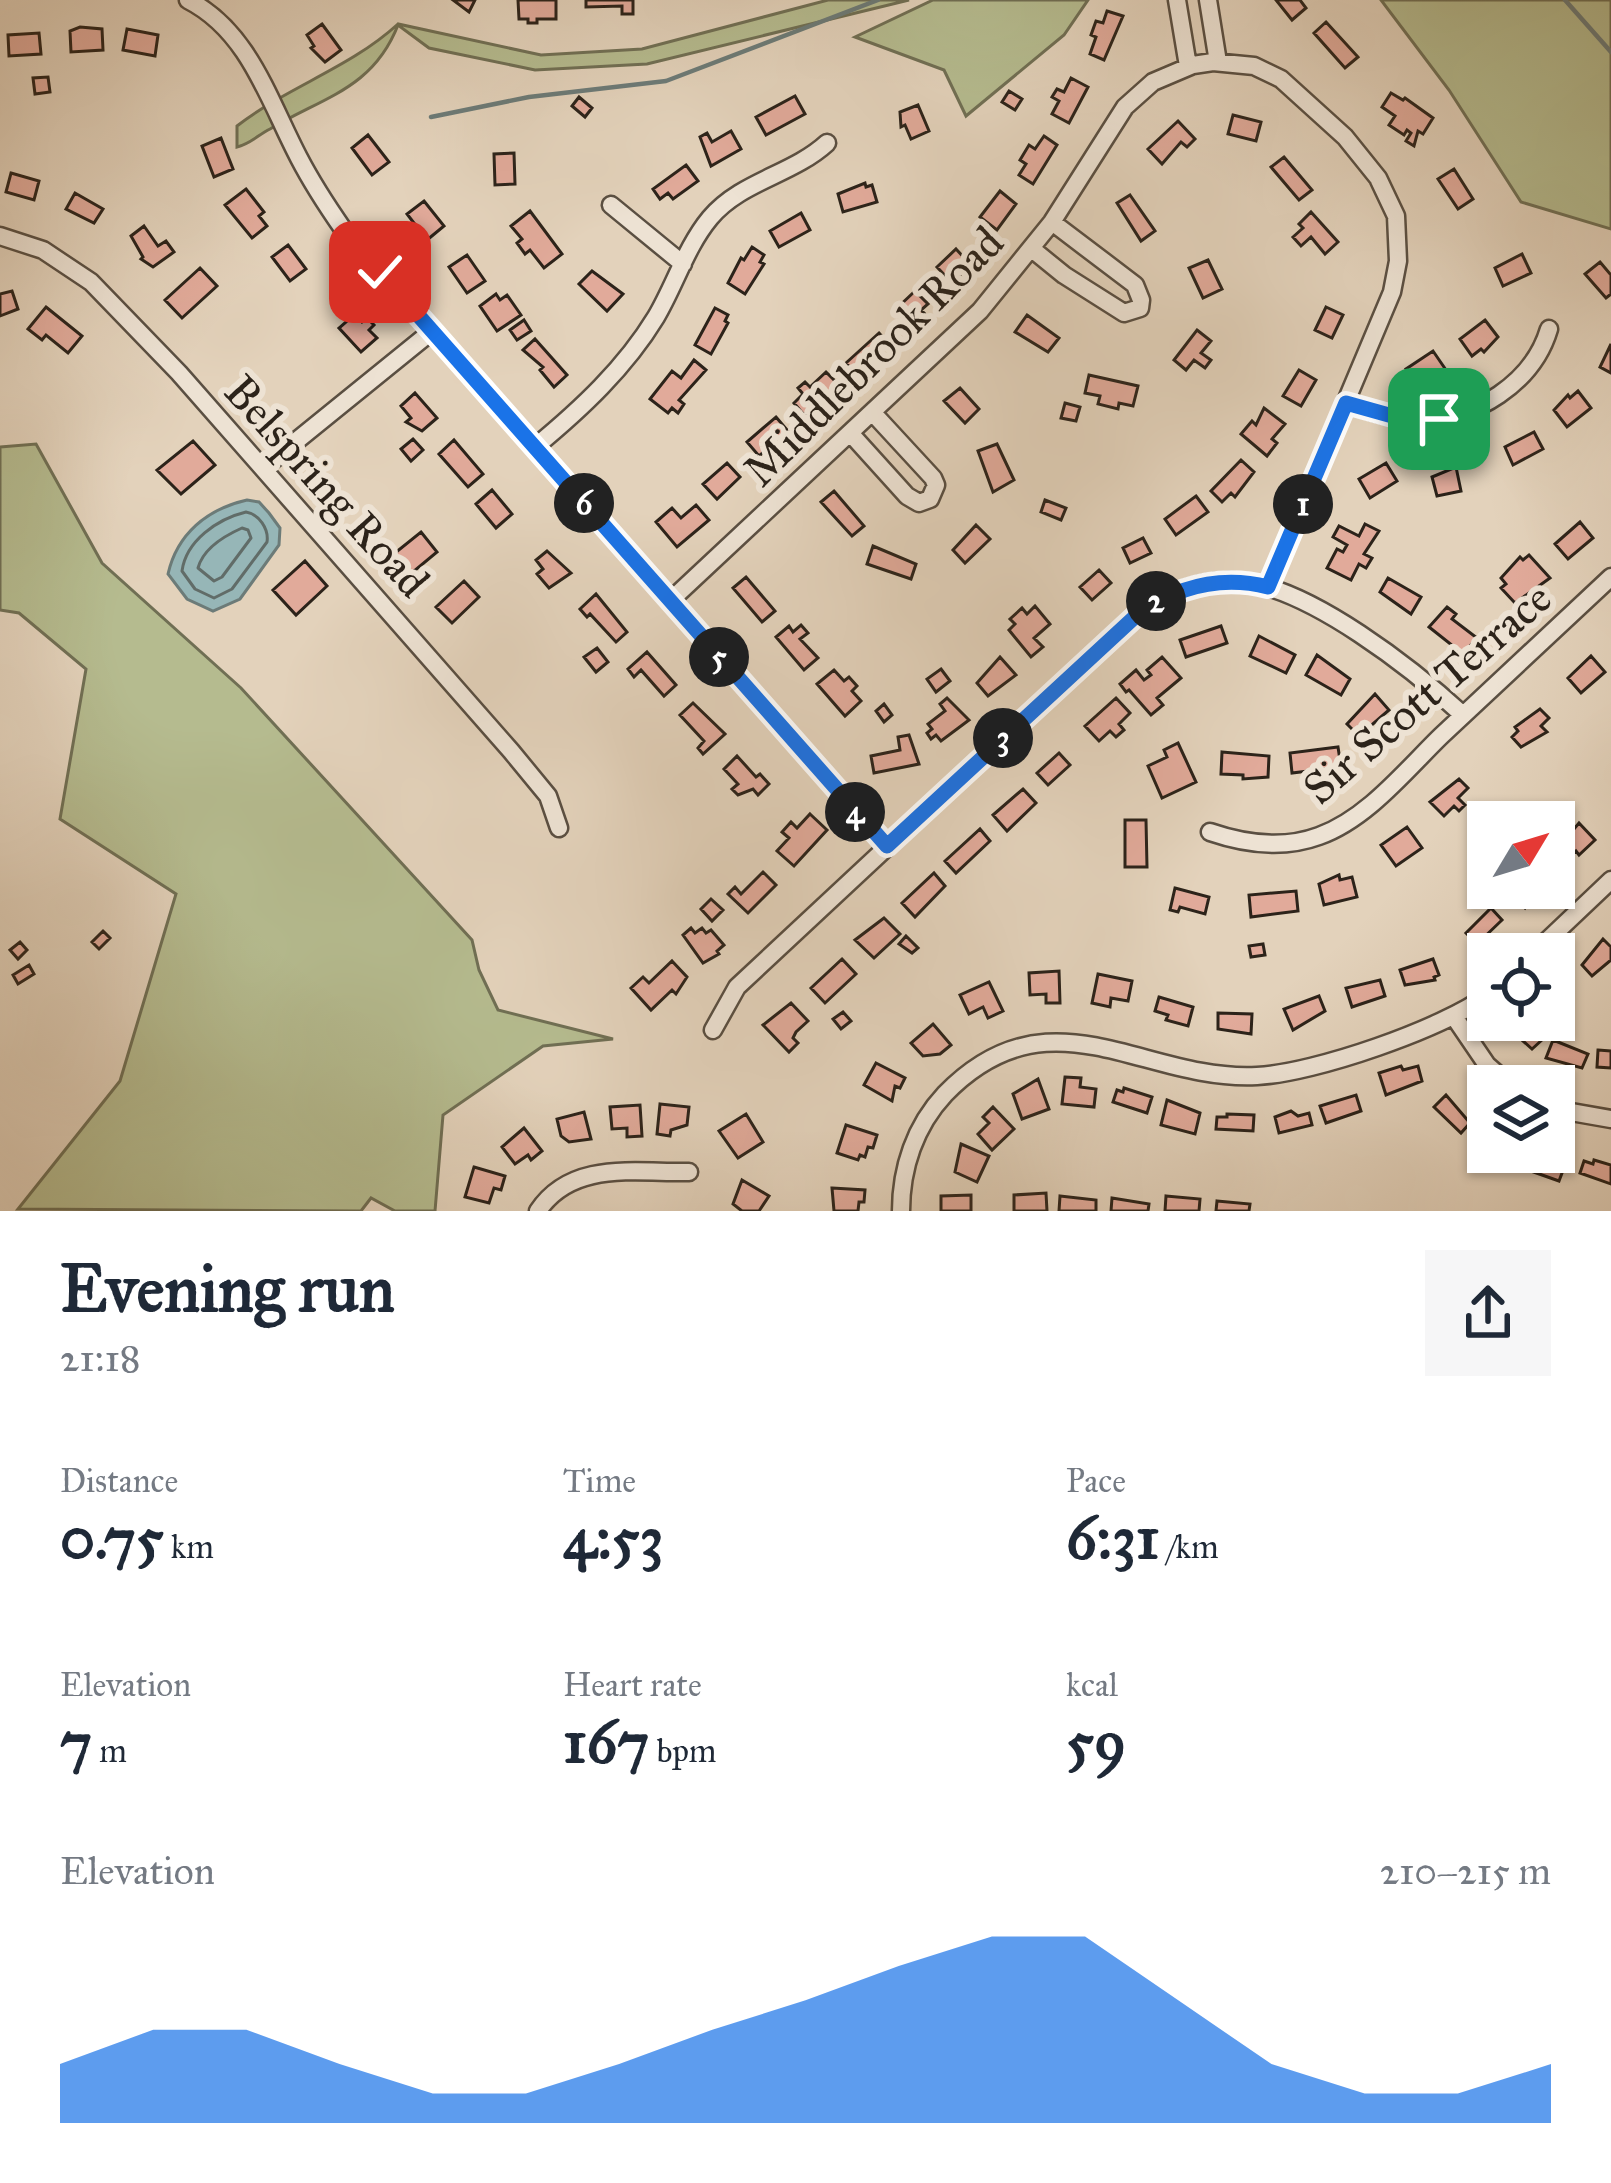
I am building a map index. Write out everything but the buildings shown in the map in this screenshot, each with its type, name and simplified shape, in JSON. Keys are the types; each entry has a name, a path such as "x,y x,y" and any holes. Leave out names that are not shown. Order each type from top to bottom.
{"street":[{"path":"188,0 235,38 343,229 887,846"},
{"path":"1177,0 1187,67"},
{"path":"1208,0 1218,62"},
{"name":"Middlebrook Road","path":"670,601 980,311 1052,222 1125,106 1153,82 1187,67 1218,62 1237,62 1269,72 1311,104 1367,163 1396,216 1398,261 1392,292 1268,587"},
{"path":"535,446 573,416 631,352 656,316 698,235 727,202 797,166 827,142"},
{"path":"611,205 683,264"},
{"path":"1032,249 1124,313 1140,308 1135,285 1052,222"},
{"name":"Belspring Road","path":"0,236 43,250 91,282 263,468 512,751 548,796 559,828"},
{"path":"1346,403 1417,420 1460,414 1516,381 1536,360 1549,329"},
{"path":"263,468 432,331"},
{"path":"851,434 912,500 930,499 936,485 933,478 873,413"},
{"name":"Sir Scott Terrace","path":"1210,832 1254,844 1320,836 1366,806 1611,577"},
{"path":"713,1030 735,989 1156,601 1205,584 1242,582 1268,587 1376,646 1463,715"},
{"path":"1555,933 1611,880"},
{"path":"901,1211 904,1170 925,1119 963,1077 1017,1049 1075,1041 1216,1074 1254,1076 1299,1069 1455,1018 1467,1009"},
{"path":"1455,1018 1487,1065"},
{"path":"1575,1113 1611,1119"},
{"path":"538,1211 552,1194 584,1175 689,1172"}],"green space":[{"path":"828,0 909,0 647,64 535,70 429,48 398,25 375,64 360,78 237,147 237,126 360,53 398,24 541,55 642,49"},
{"path":"933,0 1088,0 1064,35 966,116 944,70 855,37"},
{"path":"1381,0 1611,0 1611,229 1521,202 1449,90"},
{"path":"36,444 102,563 241,688 472,940 479,970 498,1010 613,1039 543,1046 443,1115 435,1211 395,1211 371,1198 361,1211 18,1209 120,1081 176,894 60,819 86,669 19,613 0,610 0,447"}],"water":[{"path":"247,500 259,502 280,528 279,545 240,599 213,611 187,599 168,574 172,560 196,525"}],"waterway":[{"path":"431,117 529,97 666,81 878,0"},
{"path":"1565,0 1611,52"}],"route":[{"path":"380,272 887,846 1156,601 1205,584 1242,582 1268,587 1346,403 1396,417 1439,419"}]}
